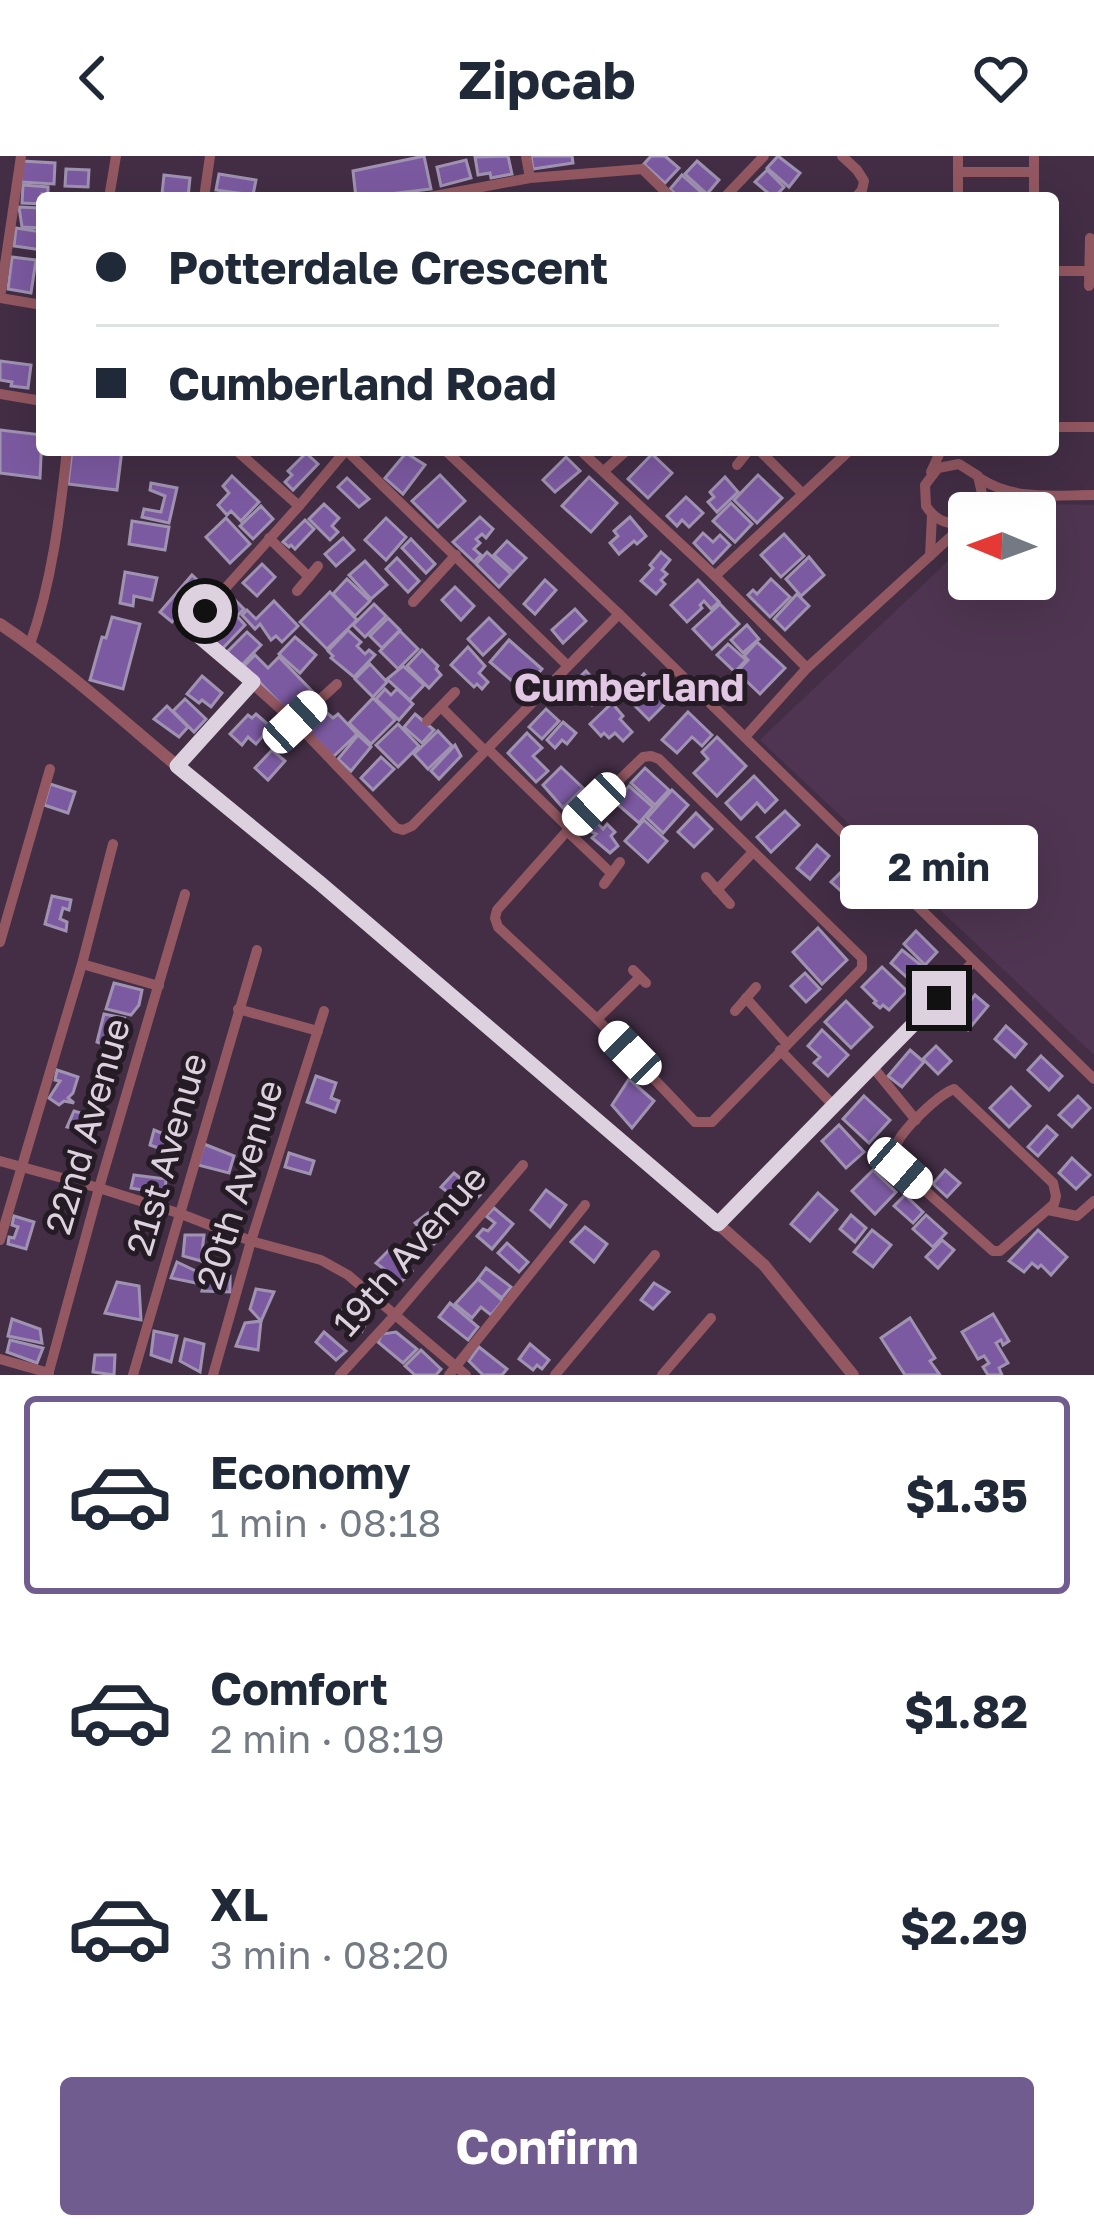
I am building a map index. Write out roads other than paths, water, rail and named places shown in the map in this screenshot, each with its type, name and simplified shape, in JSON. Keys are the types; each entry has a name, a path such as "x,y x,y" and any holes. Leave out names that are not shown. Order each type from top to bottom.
{"street":[{"path":"21,156 0,298 36,303"},
{"path":"110,192 116,156"},
{"path":"204,192 210,156"},
{"path":"526,156 530,178"},
{"path":"730,192 764,156"},
{"path":"842,156 864,182 860,192"},
{"path":"958,156 958,192"},
{"path":"1034,156 1034,192"},
{"path":"456,192 530,178 642,169 662,192"},
{"path":"958,172 1034,172"},
{"path":"1089,286 1090,238"},
{"path":"1059,271 1090,271"},
{"path":"0,394 36,399"},
{"path":"1059,427 1094,427"},
{"path":"30,644 50,567 66,456"},
{"path":"243,456 299,506"},
{"path":"341,456 205,611 197,629 396,828 412,826 619,614"},
{"path":"352,456 567,665"},
{"path":"451,456 1094,1079"},
{"path":"587,456 808,668"},
{"path":"604,471 620,456"},
{"path":"736,465 744,456"},
{"path":"765,456 802,493"},
{"path":"715,576 843,456"},
{"path":"938,456 923,495 932,515 948,522"},
{"path":"963,456 981,492"},
{"path":"929,475 948,464 974,472 1007,492"},
{"path":"1056,495 1094,495"},
{"path":"930,556 932,515"},
{"path":"269,538 309,577"},
{"path":"745,737 808,668 948,539"},
{"path":"413,602 456,555"},
{"path":"297,590 318,566"},
{"path":"0,624 127,720 718,1224 764,1265 853,1375"},
{"path":"177,766 253,682"},
{"path":"295,722 337,684"},
{"path":"427,721 455,692"},
{"path":"441,707 612,873"},
{"path":"643,757 659,759 862,958 862,968 712,1122 695,1122 597,1019 498,927 497,910 568,829 643,757"},
{"path":"0,941 50,769"},
{"path":"0,1240 113,844"},
{"path":"717,890 753,852"},
{"path":"706,877 730,904"},
{"name":"22nd Avenue","path":"48,1374 185,894"},
{"name":"21st Avenue","path":"134,1375 257,950"},
{"path":"718,1224 972,963"},
{"path":"82,964 159,986"},
{"path":"597,1019 640,977"},
{"path":"735,1010 756,987"},
{"path":"746,998 834,1106"},
{"path":"238,1009 319,1031"},
{"name":"20th Avenue","path":"213,1375 324,1011"},
{"path":"872,1066 916,1120"},
{"path":"959,1091 1053,1183 1057,1196 1048,1210 1004,1250 993,1250 896,1162 897,1143 944,1093 959,1091"},
{"path":"0,1161 320,1260 348,1275 457,1372 585,1205"},
{"name":"19th Avenue","path":"340,1375 523,1165"},
{"path":"1048,1210 1077,1216 1094,1201"},
{"path":"555,1375 655,1255"},
{"path":"662,1375 711,1318"},
{"path":"0,1359 48,1374"}],"district":[{"name":"Cumberland","path":"629,686"}]}
